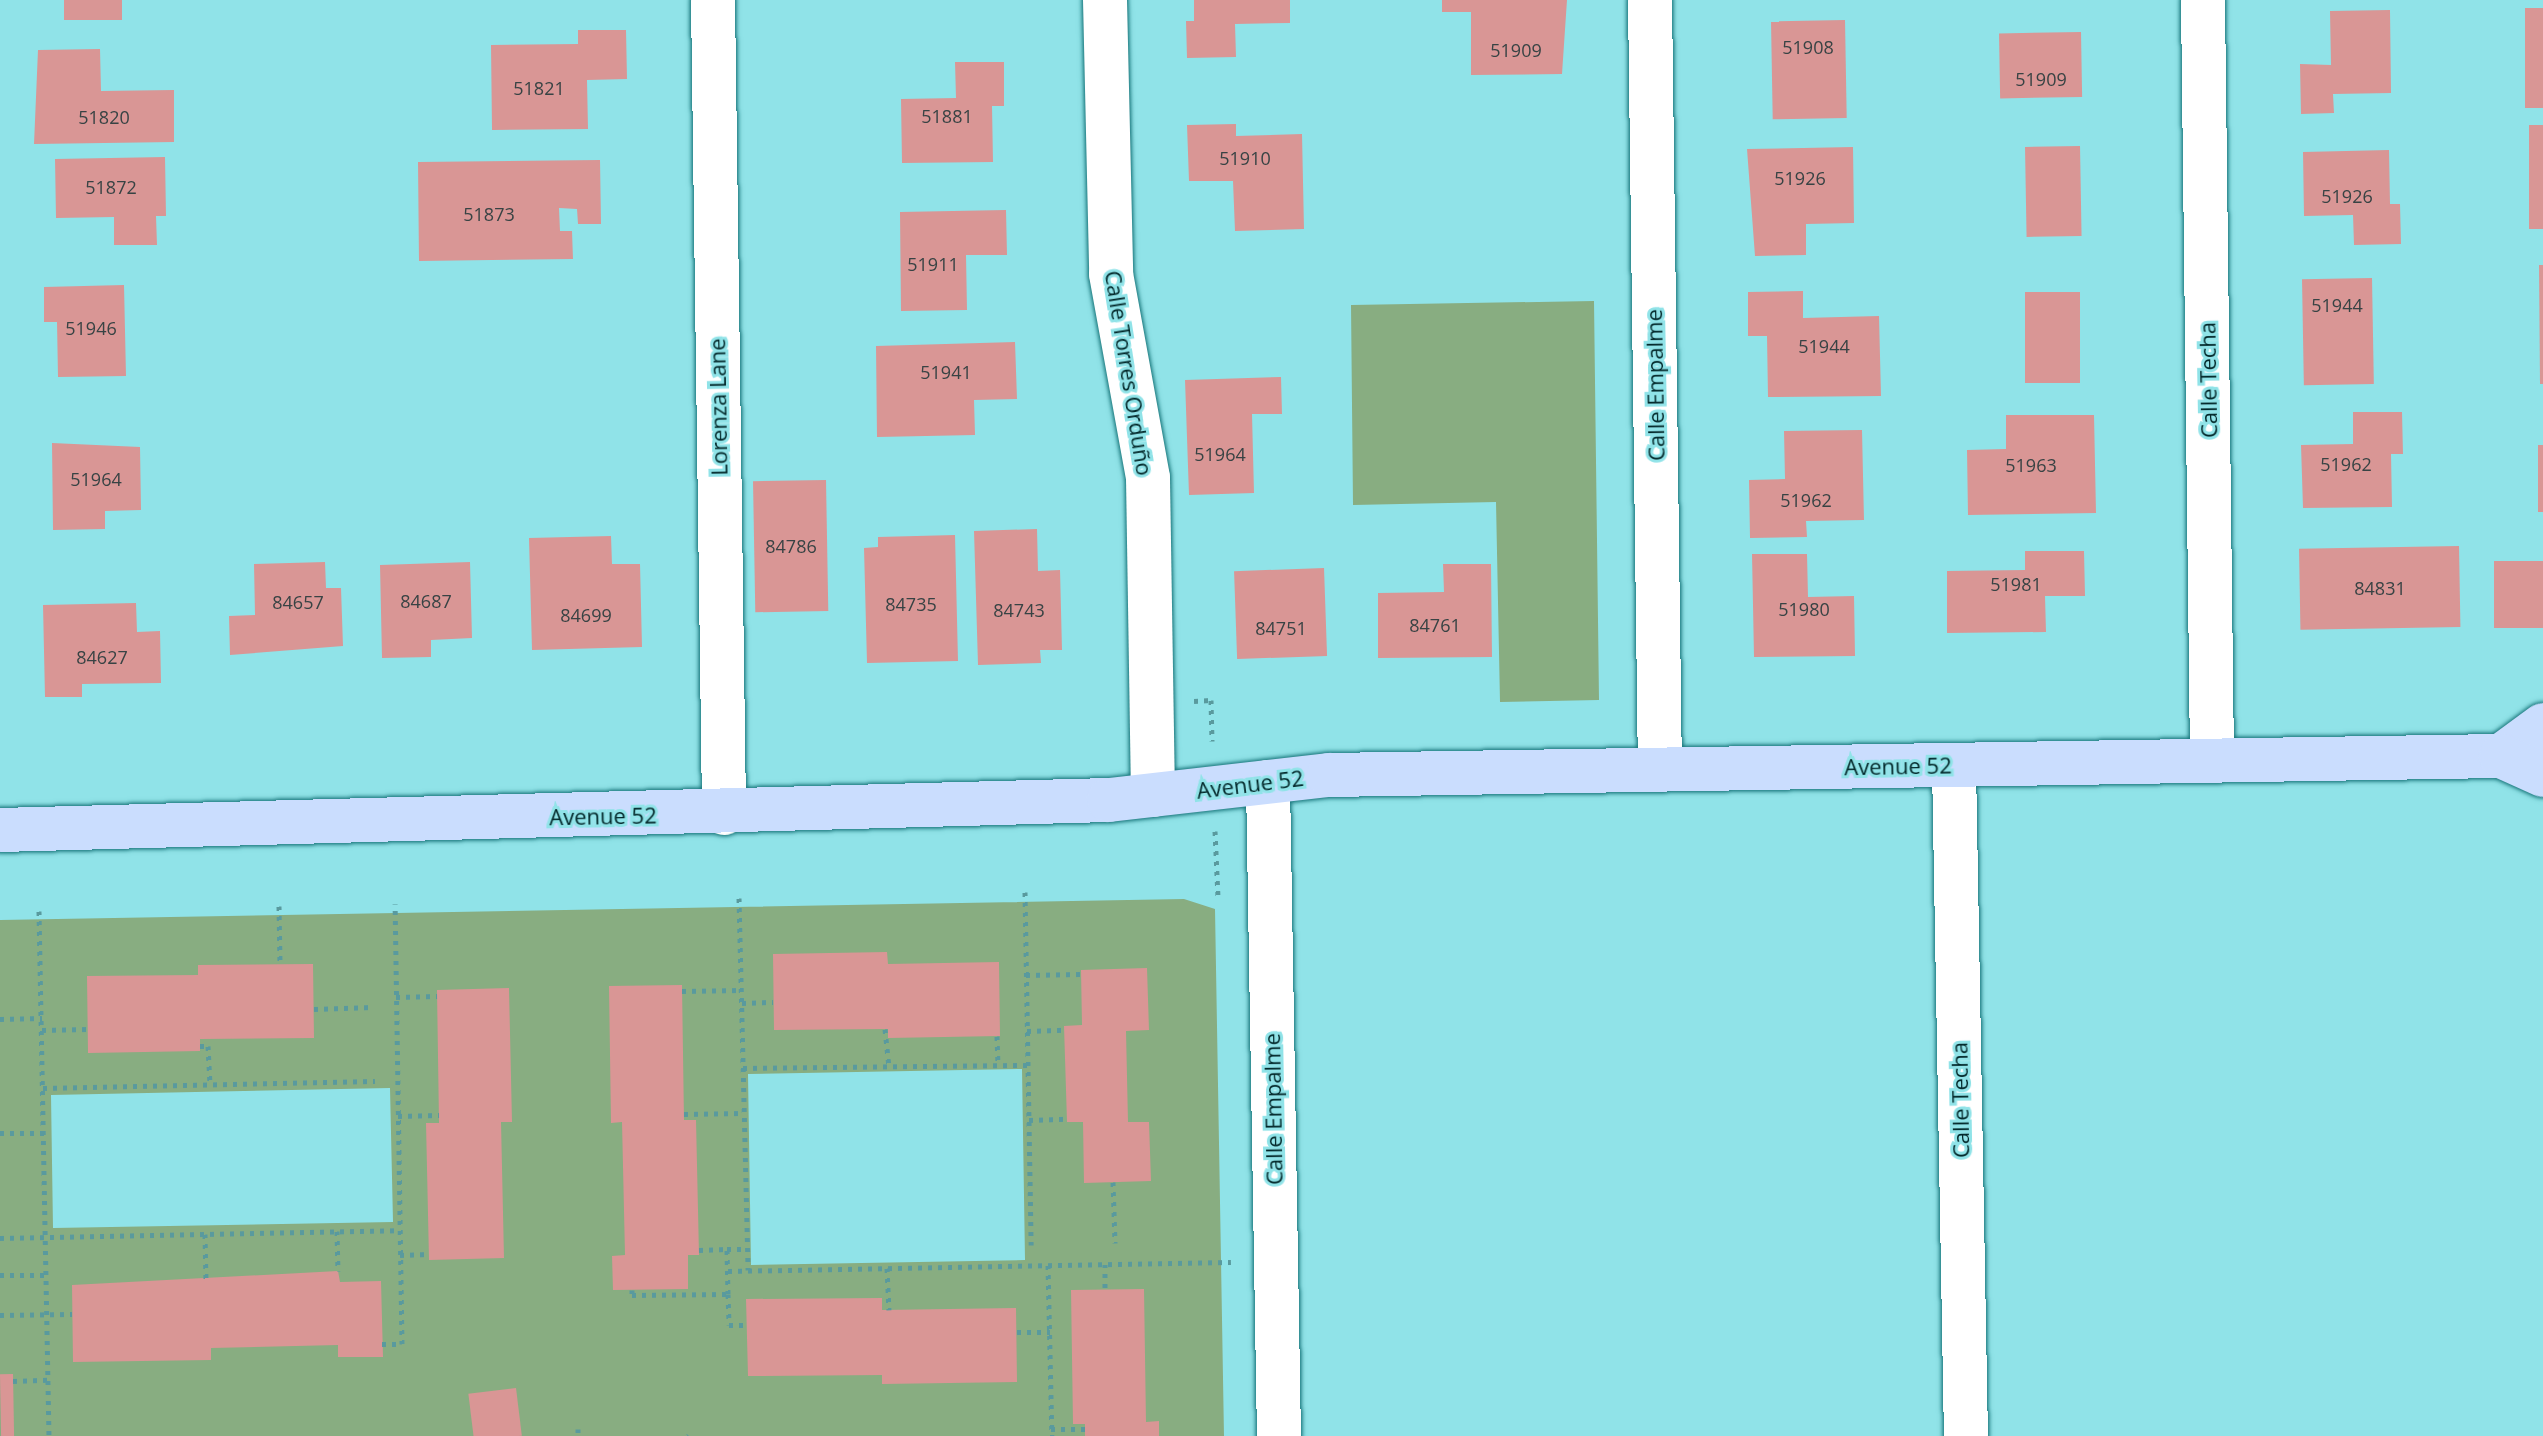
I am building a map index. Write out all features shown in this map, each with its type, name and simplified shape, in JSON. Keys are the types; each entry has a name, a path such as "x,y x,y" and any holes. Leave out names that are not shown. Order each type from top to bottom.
{"main road":[{"path":"2501,756 2543,725"},
{"name":"Avenue 52","path":"0,830 724,813 1153,795 1329,775 2501,756 2543,775"}],"street":[{"name":"Lorenza Lane","path":"713,0 724,813"},
{"name":"Calle Torres Orduño","path":"1105,0 1111,274 1148,478 1153,795"},
{"name":"Calle Empalme","path":"1650,0 1660,770"},
{"name":"Calle Techa","path":"2203,0 2212,761"},
{"name":"Calle Techa","path":"1954,765 1966,1436"},
{"name":"Calle Empalme","path":"1268,782 1279,1436"}],"path":[{"path":"1025,892 1031,1245"},
{"path":"739,898 748,1270"},
{"path":"382,1344 402,1344 395,904"},
{"path":"279,906 280,964"},
{"path":"39,911 49,1436"},
{"path":"1026,975 1081,974"},
{"path":"682,991 742,990"},
{"path":"396,997 437,996"},
{"path":"742,1003 773,1002"},
{"path":"314,1009 373,1007"},
{"path":"0,1019 42,1018"},
{"path":"42,1030 88,1029"},
{"path":"885,1029 889,1066"},
{"path":"1027,1031 1065,1030"},
{"path":"997,1036 998,1065"},
{"path":"889,1046 892,1038"},
{"path":"200,1046 208,1046 210,1084"},
{"path":"743,1068 1028,1065"},
{"path":"43,1088 375,1081"},
{"path":"688,1116 744,1113"},
{"path":"398,1116 436,1115 433,1123"},
{"path":"1029,1120 1067,1119"},
{"path":"0,1133 44,1133"},
{"path":"1113,1182 1115,1243"},
{"path":"0,1238 399,1230"},
{"path":"337,1231 338,1271"},
{"path":"205,1234 207,1280"},
{"path":"727,1249 729,1325 747,1325"},
{"path":"699,1250 747,1249"},
{"path":"400,1255 429,1254"},
{"path":"728,1271 1232,1262"},
{"path":"1105,1264 1105,1289"},
{"path":"1048,1265 1052,1432 1080,1427"},
{"path":"886,1305 887,1268"},
{"path":"0,1275 46,1275"},
{"path":"632,1290 632,1295 728,1294"},
{"path":"0,1315 72,1314"},
{"path":"1017,1332 1050,1332"},
{"path":"13,1381 48,1380"}],"green space":[{"path":"1594,301 1599,700 1500,702 1496,502 1353,505 1351,305"},
{"path":"1184,899 1215,909 1224,1436 0,1436 0,920","holes":["1022,1069 1025,1260 751,1265 748,1074","390,1088 393,1222 53,1228 51,1095"]}],"building":[{"path":"64,0 122,0 122,20 64,20"},
{"path":"1194,0 1290,0 1290,23 1235,24 1236,57 1187,58 1186,21 1194,21"},
{"path":"1442,0 1567,0 1562,74 1471,75 1471,12 1442,12"},
{"path":"2525,8 2543,8 2543,108 2525,108"},
{"path":"2390,10 2391,93 2333,94 2334,113 2301,114 2300,64 2331,65 2330,11"},
{"path":"1845,20 1847,118 1773,119 1771,21"},
{"path":"578,30 626,30 627,79 587,80 588,129 492,130 491,45 578,44"},
{"path":"2081,32 2082,97 2000,98 1999,33"},
{"path":"100,49 101,91 174,90 174,142 34,144 38,50"},
{"path":"955,62 1004,62 1004,106 992,106 993,162 902,163 901,99 956,98"},
{"path":"1236,124 1236,136 1302,134 1304,229 1235,231 1233,181 1189,181 1187,125"},
{"path":"2529,125 2543,125 2543,229 2529,229"},
{"path":"2080,146 2082,236 2027,237 2025,147"},
{"path":"1853,147 1854,223 1806,224 1806,255 1755,256 1747,149"},
{"path":"2389,150 2390,204 2400,204 2401,244 2354,245 2353,215 2304,216 2303,152"},
{"path":"165,157 166,216 156,216 157,245 114,245 114,217 56,218 55,159"},
{"path":"600,160 601,224 578,224 577,209 559,208 560,231 572,231 573,259 419,261 418,162"},
{"path":"1006,210 1007,255 966,255 967,310 901,311 900,212"},
{"path":"2539,265 2543,265 2543,384 2540,384"},
{"path":"2372,278 2374,384 2304,385 2302,279"},
{"path":"124,285 126,376 58,377 57,322 44,322 44,287"},
{"path":"1803,291 1803,318 1879,316 1881,396 1768,397 1767,336 1748,336 1748,292"},
{"path":"2025,292 2080,292 2080,383 2025,383"},
{"path":"1015,342 1017,399 974,400 975,435 877,437 876,346"},
{"path":"1281,377 1282,414 1252,414 1254,493 1189,495 1185,380"},
{"path":"2353,412 2402,412 2403,454 2391,454 2392,507 2303,508 2301,445 2353,444"},
{"path":"2006,415 2094,415 2096,513 1968,515 1967,450 2006,449"},
{"path":"1862,430 1864,520 1806,521 1807,537 1750,538 1749,480 1785,479 1784,431"},
{"path":"52,443 140,447 141,510 105,511 105,529 53,530"},
{"path":"2538,445 2543,445 2543,512 2538,512"},
{"path":"826,480 828,611 755,612 753,481"},
{"path":"1037,529 1038,571 1060,570 1062,650 1040,650 1041,663 978,665 974,531"},
{"path":"955,535 958,661 867,663 864,548 878,547 878,537"},
{"path":"611,536 612,564 640,564 642,647 532,650 529,538"},
{"path":"2459,546 2460,627 2300,630 2299,549"},
{"path":"2025,551 2084,551 2085,596 2045,596 2046,632 1947,633 1947,571 2025,570"},
{"path":"1752,554 1807,554 1808,597 1854,596 1855,656 1754,657"},
{"path":"2494,561 2543,561 2543,628 2494,628"},
{"path":"325,562 326,588 341,588 343,646 230,655 229,616 255,615 254,564"},
{"path":"470,562 472,638 431,640 431,657 382,658 380,565"},
{"path":"1443,564 1491,564 1492,657 1378,658 1378,593 1444,592"},
{"path":"1324,568 1327,656 1237,659 1234,571"},
{"path":"136,603 137,632 160,631 161,683 82,684 82,697 45,697 43,605"},
{"path":"887,952 888,964 999,962 1000,1036 888,1038 888,1029 774,1030 773,954"},
{"path":"313,964 314,1038 200,1039 200,1051 88,1053 87,976 198,975 198,965"},
{"path":"1147,968 1149,1030 1126,1031 1128,1122 1149,1122 1151,1181 1084,1183 1083,1122 1067,1122 1064,1026 1082,1025 1081,970"},
{"path":"682,985 684,1120 696,1120 699,1255 688,1255 688,1289 613,1290 612,1256 625,1255 622,1122 611,1123 609,986"},
{"path":"509,988 512,1122 501,1122 504,1258 429,1260 426,1123 439,1123 437,990"},
{"path":"338,1271 340,1282 381,1281 383,1357 338,1357 338,1345 211,1348 211,1360 73,1362 72,1285"},
{"path":"1144,1289 1146,1422 1159,1421 1159,1436 1085,1436 1085,1424 1073,1424 1071,1290"},
{"path":"882,1298 882,1310 1016,1308 1017,1382 882,1384 882,1375 748,1376 746,1299"},
{"path":"0,1374 13,1374 14,1436 1,1436"},
{"path":"516,1388 522,1436 474,1436 468,1394"}]}
